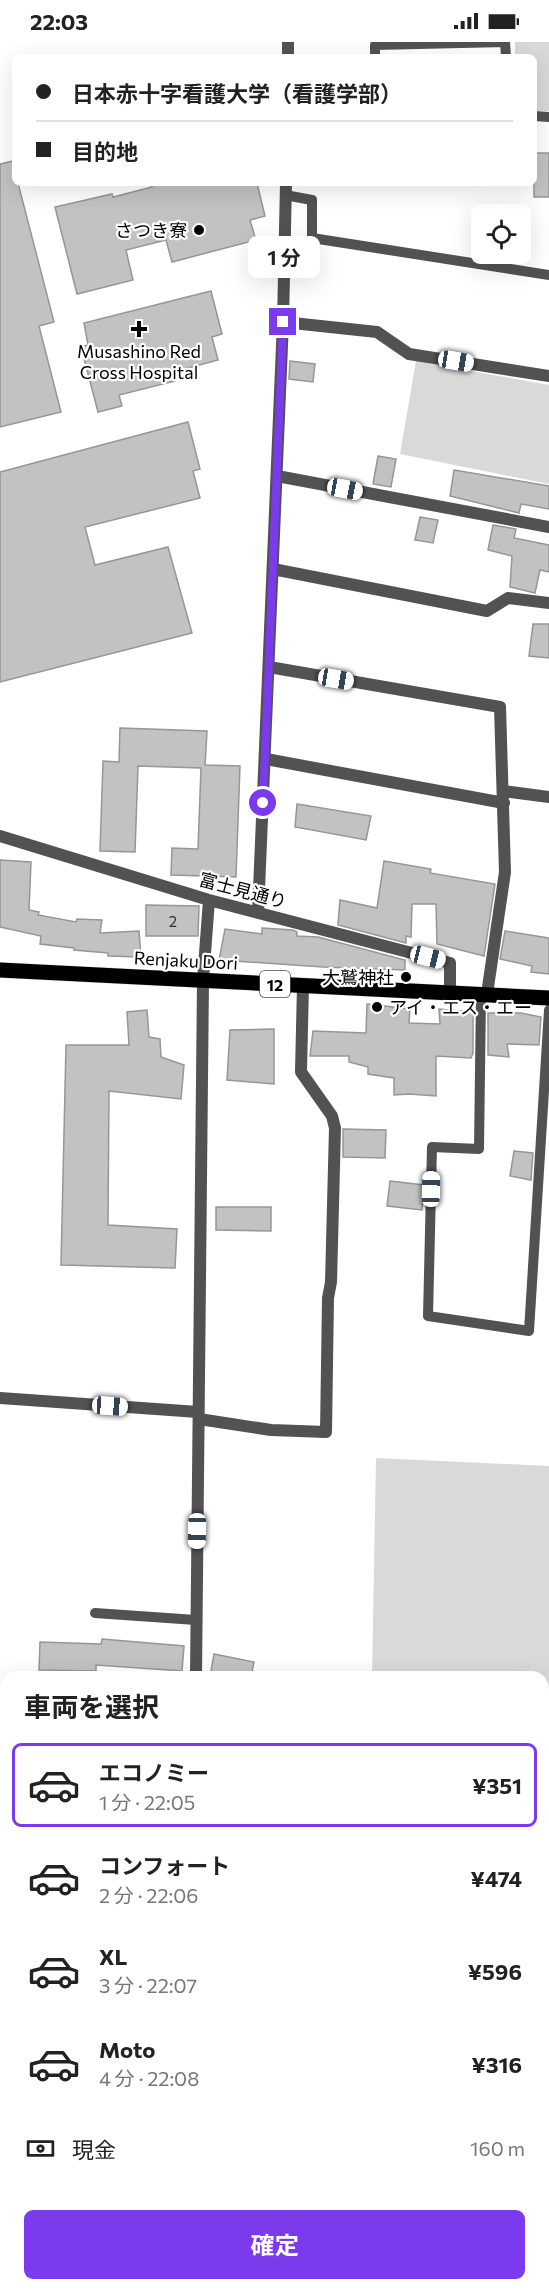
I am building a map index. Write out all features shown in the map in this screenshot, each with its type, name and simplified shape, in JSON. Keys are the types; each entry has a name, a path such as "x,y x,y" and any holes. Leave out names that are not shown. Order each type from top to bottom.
{"main road":[{"name":"Renjaku Dori","path":"0,970 549,998"}],"street":[{"path":"258,913 283,322 285,189"},
{"path":"283,322 377,332 409,354 549,376"},
{"path":"277,476 549,527"},
{"path":"273,569 488,612 508,598 549,603"},
{"path":"269,668 500,707 505,872 484,994"},
{"path":"266,759 503,797 549,797"},
{"name":"富士見通り","path":"0,836 209,900 450,963 450,993"},
{"path":"196,1671 203,980 209,900"},
{"path":"0,1398 198,1415 271,1430 326,1432 328,1298 331,1282 335,1128 332,1116 301,1072 303,985"}],"lane":[{"path":"375,54 375,45 505,42 506,54"},
{"path":"285,189 312,200 312,238 549,275"},
{"path":"484,994 480,1149 432,1147 429,1316 529,1331 549,1010"},
{"path":"95,1614 196,1620"}],"shaded area":[{"path":"515,42 549,42 549,111 537,111 537,54 515,54"},
{"path":"416,361 549,385 549,484 400,454"},
{"path":"376,1458 549,1466 549,1671 372,1671"}],"building":[{"path":"537,153 549,153 549,197 534,197 534,186 537,186"},
{"path":"12,161 12,186 19,186 54,322 39,326 61,412 0,427 0,164"},
{"path":"258,186 265,216 250,220 256,240 172,262 166,240 126,250 133,280 77,294 55,207 112,194 113,197 152,187"},
{"path":"211,291 222,334 212,337 218,360 173,372 175,381 119,395 122,406 98,412 81,347 88,345 84,323"},
{"path":"290,361 315,364 313,382 289,379"},
{"path":"188,422 200,469 193,471 200,498 85,527 95,565 168,547 192,633 0,682 0,472"},
{"path":"378,456 396,459 391,487 373,484"},
{"path":"454,470 549,486 549,509 521,504 519,513 450,496"},
{"path":"420,517 438,520 433,543 415,540"},
{"path":"493,525 516,529 514,538 549,545 549,572 540,570 535,593 510,587 512,556 488,550"},
{"path":"533,624 549,624 549,658 529,656"},
{"path":"120,728 207,731 205,765 240,766 236,877 171,875 172,848 198,849 201,768 138,766 135,852 100,851 103,761 119,762"},
{"path":"297,804 371,816 366,840 295,827"},
{"path":"0,860 31,862 29,910 39,912 38,915 76,922 77,919 102,920 100,933 139,931 141,957 108,956 108,953 40,944 41,936 0,927"},
{"path":"384,861 431,869 430,873 495,884 484,956 437,944 436,904 412,904 411,937 406,936 406,943 338,925 340,900 377,908"},
{"path":"146,905 199,906 198,936 146,936"},
{"path":"262,928 293,930 297,932 297,936 318,937 405,960 405,970 219,960 225,929 262,934"},
{"path":"505,931 549,938 549,974 531,972 532,966 500,959"},
{"path":"367,1004 410,1009 409,1023 440,1024 439,1009 473,1012 471,1058 436,1056 436,1096 394,1095 394,1078 368,1074 368,1067 349,1062 349,1056 310,1056 313,1031 366,1033"},
{"path":"147,1010 149,1037 160,1039 161,1057 184,1065 181,1099 109,1091 108,1225 177,1229 175,1268 61,1265 66,1045 129,1045 127,1012"},
{"path":"488,1013 521,1013 541,1017 539,1045 507,1044 509,1057 488,1055"},
{"path":"274,1029 274,1084 227,1080 230,1030"},
{"path":"343,1129 386,1130 385,1158 343,1157"},
{"path":"514,1151 533,1153 531,1180 510,1176"},
{"path":"390,1181 424,1185 422,1210 387,1206"},
{"path":"216,1207 271,1207 271,1231 216,1230"},
{"path":"102,1639 184,1646 182,1671 96,1665 96,1671 39,1670 40,1642 101,1644"},
{"path":"214,1654 254,1662 252,1671 211,1671"}],"place":[{"name":"さつき寮","path":"199,230"},
{"name":"Musashino Red Cross Hospital","path":"139,329"},
{"name":"大鷲神社","path":"406,977"},
{"name":"アイ・エス・エー","path":"377,1007"}],"route":[{"path":"263,803 283,322"}]}
